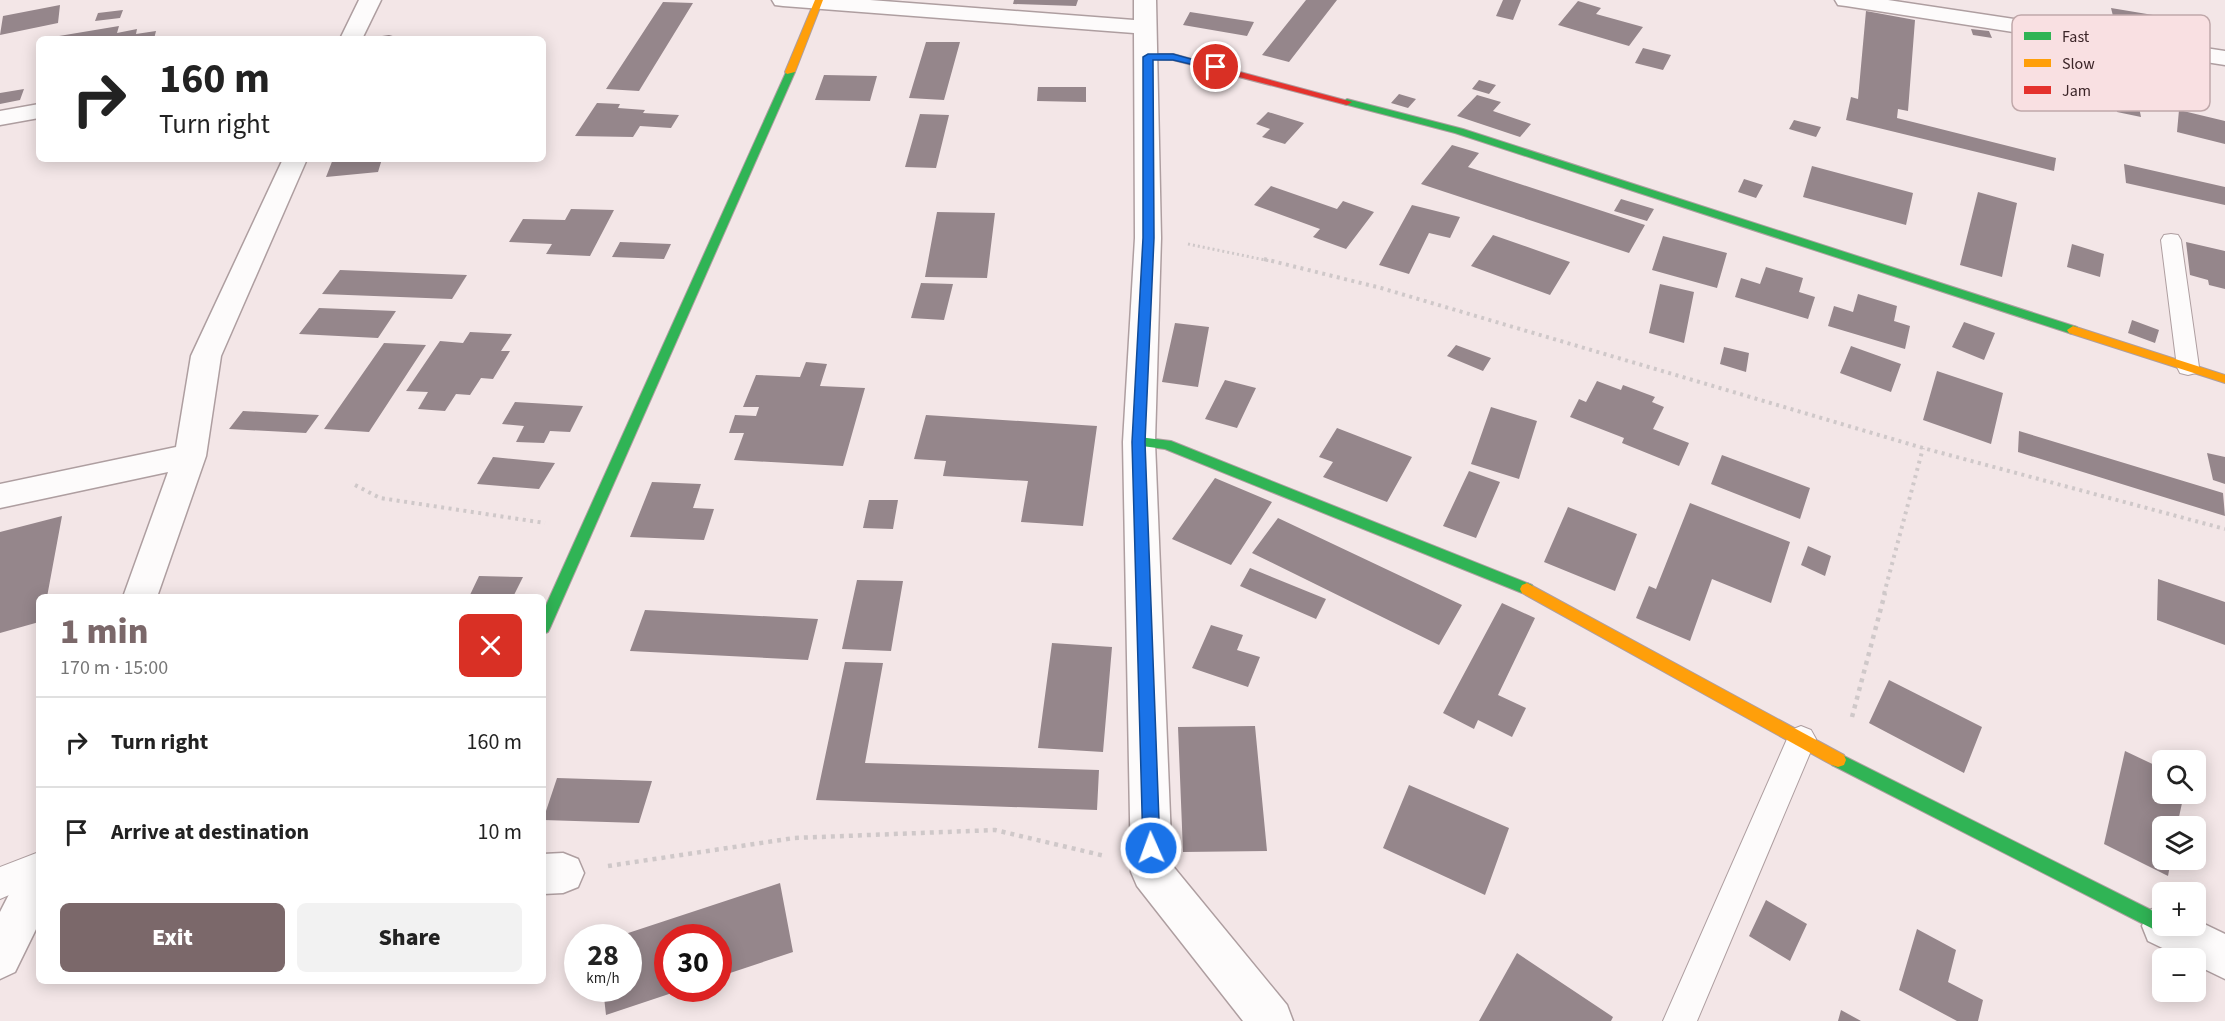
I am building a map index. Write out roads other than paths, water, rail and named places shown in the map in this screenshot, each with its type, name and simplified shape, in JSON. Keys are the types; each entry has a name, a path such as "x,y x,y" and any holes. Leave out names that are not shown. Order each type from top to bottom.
{"street":[{"path":"352,36 370,0"},
{"path":"783,0 1147,28 1184,59 1459,131 2225,380"},
{"path":"1846,0 2012,25"},
{"path":"546,621 784,88 819,1"},
{"path":"1147,28 1148,238 1139,442 1152,872 1271,1021"},
{"path":"2210,56 2225,58"},
{"path":"0,118 36,112"},
{"path":"142,594 190,456 206,356 294,162"},
{"path":"1139,442 1166,444 1530,590 1801,740 2152,919"},
{"path":"0,496 190,456"},
{"path":"0,957 36,885"},
{"path":"2184,936 2225,957"}],"lane":[{"path":"2172,240 2188,367"},
{"path":"1680,1021 1801,740"},
{"path":"0,883 36,868"}]}
